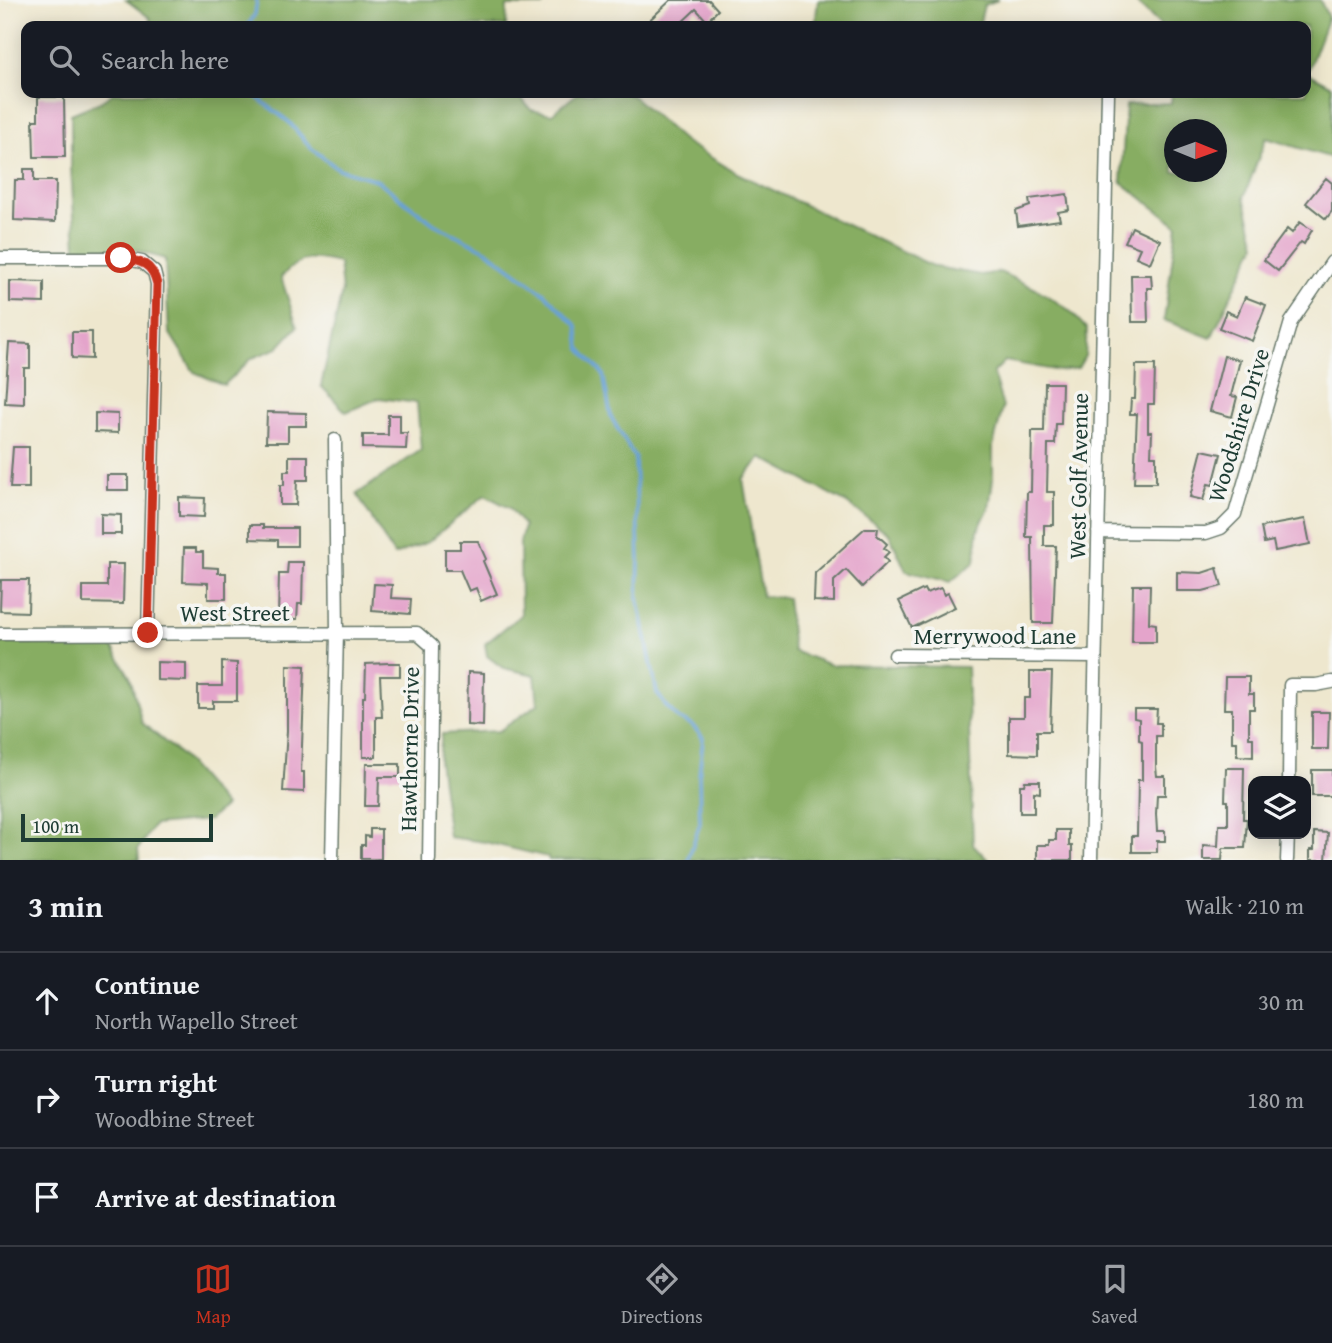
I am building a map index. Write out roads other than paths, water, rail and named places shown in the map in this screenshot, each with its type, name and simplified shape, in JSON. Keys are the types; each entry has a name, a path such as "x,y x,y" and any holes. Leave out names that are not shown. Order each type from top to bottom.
{"street":[{"name":"West Golf Avenue","path":"1091,860 1108,98"},
{"path":"0,258 121,258 142,262 154,272 157,284 148,633"},
{"name":"Woodshire Drive","path":"1098,532 1206,533 1221,528 1236,514 1291,322 1332,262"},
{"path":"332,860 337,632 335,440"},
{"name":"West Street","path":"0,634 401,632 417,633 427,640"},
{"name":"Hawthorne Drive","path":"427,640 432,646 429,860"},
{"name":"Merrywood Lane","path":"895,655 1095,657"},
{"path":"1289,776 1290,685 1332,682"},
{"path":"1287,860 1288,839"}],"waterway":[{"path":"251,21 257,0"},
{"path":"258,98 289,122 311,148 333,165 377,180 434,224 486,250 544,293 577,326 580,348 603,374 611,417 635,458 638,598 657,693 678,718 692,725 703,738 699,776 700,823 688,860"}]}
